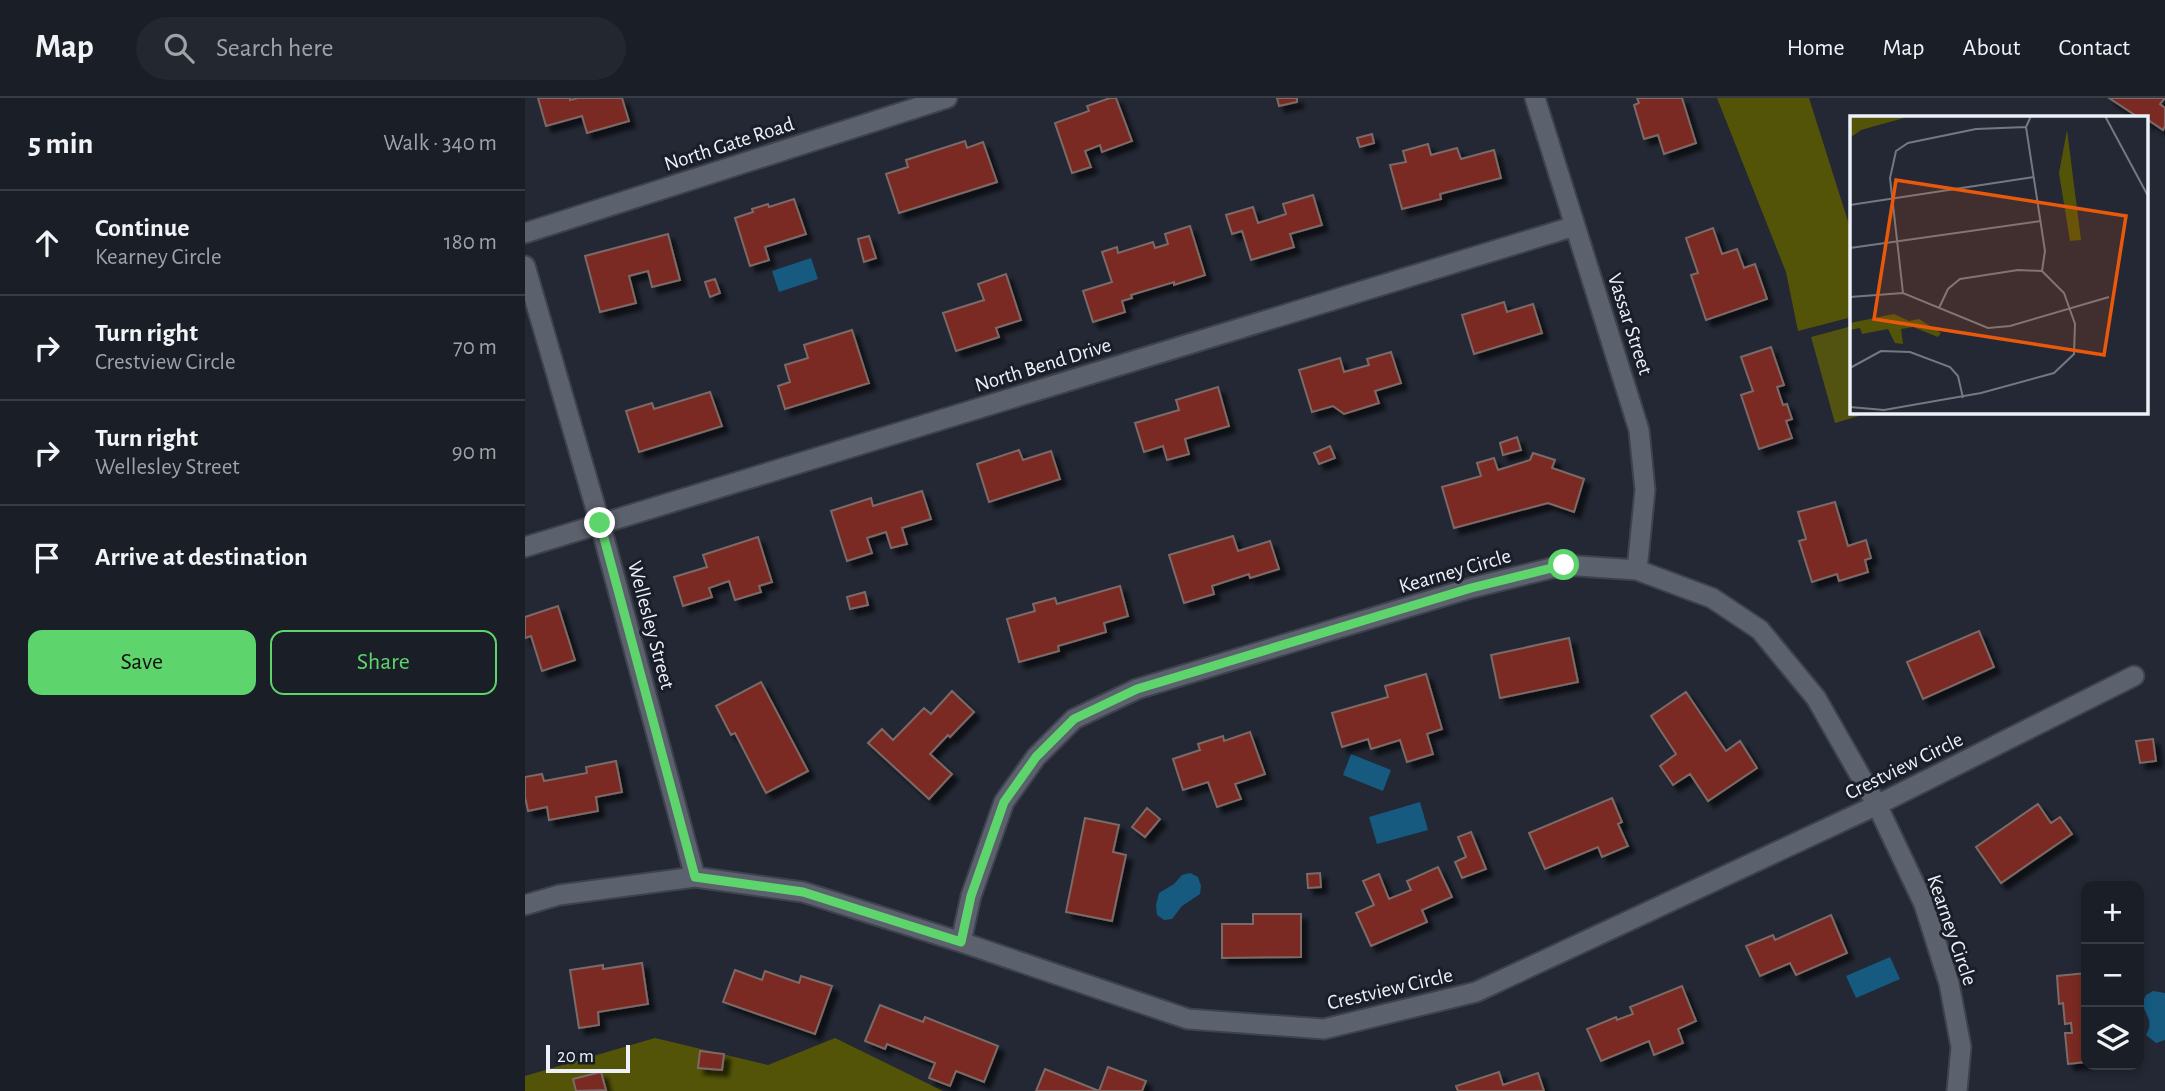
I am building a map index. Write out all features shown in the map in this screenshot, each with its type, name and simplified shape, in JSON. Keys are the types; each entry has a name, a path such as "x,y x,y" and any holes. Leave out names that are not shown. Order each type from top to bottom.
{"street":[{"name":"North Gate Road","path":"525,233 947,98"},
{"name":"Vassar Street","path":"1535,98 1639,430 1645,490 1637,570"},
{"name":"North Bend Drive","path":"525,547 1575,226"},
{"name":"Wellesley Street","path":"525,266 600,523 695,877"},
{"name":"Kearney Circle","path":"961,942 971,896 1004,802 1036,757 1074,719 1137,689 1471,588 1564,565 1637,570 1712,598 1759,629 1817,698 1877,806 1924,904 1949,983 1961,1047 1957,1091"},
{"name":"Crestview Circle","path":"525,905 559,895 695,877 803,892 1188,1019 1324,1028 1476,992 1877,806 2134,676"}],"shaded area":[{"path":"1717,98 1809,98 1850,228 1850,318 1798,331 1786,272"},
{"path":"1850,327 1850,413 1869,413 1835,423 1811,337"},
{"path":"655,1038 768,1065 835,1038 943,1091 525,1091 525,1076"}],"water":[{"path":"811,258 818,279 779,292 772,271"},
{"path":"1351,754 1391,770 1383,791 1343,775"},
{"path":"1420,802 1428,830 1377,844 1369,817"},
{"path":"1190,873 1198,877 1200,894 1182,906 1172,919 1164,920 1157,915 1159,893 1174,884 1182,875"},
{"path":"1890,957 1900,979 1856,998 1846,976"},
{"path":"2153,991 2165,993 2165,1040 2156,1043 2146,1035 2149,1022 2144,1008 2146,995"}],"building":[{"path":"538,98 622,98 629,121 587,133 582,116 546,126"},
{"path":"1116,98 1132,141 1102,152 1100,145 1085,151 1091,167 1072,173 1055,123 1089,111 1087,106"},
{"path":"1277,98 1297,98 1297,102 1279,106"},
{"path":"1637,98 1682,98 1696,143 1664,154 1658,135 1644,139 1634,105 1639,103"},
{"path":"2109,98 2165,98 2160,104 2165,108 2163,130 2147,122 2147,116 2136,116"},
{"path":"1372,134 1374,143 1360,147 1357,138"},
{"path":"965,141 967,148 983,142 997,182 899,213 886,174 908,167 906,160"},
{"path":"1428,144 1431,155 1457,148 1461,159 1494,150 1501,178 1440,194 1441,199 1402,209 1390,165 1406,162 1403,151"},
{"path":"1313,195 1322,225 1290,234 1294,247 1251,260 1242,231 1232,234 1226,215 1253,207 1258,223 1286,214 1283,204"},
{"path":"794,199 806,234 765,247 769,260 750,266 735,218 753,212 752,209"},
{"path":"1190,226 1205,275 1131,295 1132,298 1122,301 1125,312 1093,322 1083,291 1112,282 1102,252 1117,247 1118,253 1153,242 1155,248 1168,244 1165,234"},
{"path":"1713,228 1722,254 1737,249 1744,268 1755,264 1767,299 1706,320 1691,275 1698,273 1686,238"},
{"path":"668,234 680,280 652,287 648,271 629,276 636,303 600,312 585,256"},
{"path":"869,236 876,258 864,262 858,239"},
{"path":"1006,274 1021,320 996,328 999,337 956,351 943,313 984,300 978,284"},
{"path":"715,279 720,293 710,297 705,282"},
{"path":"1504,302 1507,312 1533,304 1542,333 1474,354 1462,315"},
{"path":"852,330 869,383 785,409 778,386 790,382 785,365 808,358 804,345"},
{"path":"1771,347 1784,385 1777,387 1783,405 1787,404 1792,419 1786,421 1792,438 1759,449 1741,395 1753,391 1741,357"},
{"path":"1391,352 1401,383 1375,391 1379,403 1344,414 1333,406 1312,412 1299,370 1340,358 1344,372 1369,365 1367,359"},
{"path":"1218,387 1229,426 1185,439 1189,454 1167,460 1163,446 1144,452 1135,423 1179,410 1176,400"},
{"path":"710,392 722,426 639,452 626,411 652,403 654,409"},
{"path":"1517,437 1521,450 1503,455 1500,443"},
{"path":"1330,446 1335,458 1319,464 1314,453"},
{"path":"1019,450 1023,460 1051,451 1060,479 989,502 977,464"},
{"path":"1533,453 1555,460 1552,468 1584,479 1574,512 1548,503 1454,528 1442,487 1481,476 1477,463 1494,458 1498,470 1530,460"},
{"path":"922,491 931,519 902,528 907,544 891,548 886,532 867,538 872,553 847,561 831,511 871,498 873,506"},
{"path":"1835,502 1848,546 1866,540 1871,558 1865,560 1868,572 1839,581 1837,574 1812,582 1799,541 1806,539 1798,512"},
{"path":"1233,536 1238,551 1270,541 1279,569 1250,578 1249,574 1212,586 1214,594 1184,603 1169,555"},
{"path":"758,537 772,582 759,586 761,592 735,600 729,581 709,588 712,597 683,606 674,577 707,567 703,555"},
{"path":"1120,586 1128,616 1104,623 1106,632 1058,646 1059,651 1019,662 1007,619 1035,611 1033,604 1055,598 1057,604"},
{"path":"865,592 868,605 850,609 847,597"},
{"path":"558,606 575,660 542,671 531,636 525,638 525,617"},
{"path":"1979,631 1994,667 1923,699 1907,662"},
{"path":"1569,638 1578,682 1500,698 1491,655"},
{"path":"1426,674 1442,729 1427,734 1433,754 1407,762 1400,740 1371,749 1368,739 1342,747 1332,713 1388,697 1385,686"},
{"path":"761,682 808,771 766,793 735,733 731,735 716,706"},
{"path":"952,691 974,712 930,754 952,774 929,799 868,743 882,729 893,740 924,708 931,714"},
{"path":"1686,692 1726,751 1740,741 1757,768 1708,801 1690,774 1673,785 1660,766 1676,754 1651,716"},
{"path":"1250,732 1265,774 1235,784 1241,799 1217,807 1208,782 1183,790 1173,759 1200,750 1198,744 1223,736 1224,741"},
{"path":"2153,739 2156,761 2140,763 2136,741"},
{"path":"616,761 622,792 596,797 598,811 549,820 547,807 528,811 525,777 542,774 544,781 587,773 586,767"},
{"path":"1612,798 1622,822 1618,824 1628,846 1602,857 1598,847 1545,869 1529,833"},
{"path":"2038,804 2051,823 2060,817 2072,834 2001,883 1976,847"},
{"path":"1147,808 1160,819 1145,837 1132,827"},
{"path":"1085,818 1119,825 1113,852 1126,855 1112,921 1066,912"},
{"path":"1471,832 1486,869 1462,878 1455,862 1466,857 1458,837"},
{"path":"1438,867 1452,897 1422,910 1427,922 1371,946 1356,913 1374,905 1363,881 1379,874 1389,899 1411,890 1407,881"},
{"path":"1320,873 1321,887 1308,888 1307,874"},
{"path":"1253,914 1301,914 1301,957 1222,958 1222,924 1253,924"},
{"path":"1831,915 1847,953 1796,975 1790,963 1760,976 1746,946 1773,935 1775,940"},
{"path":"642,963 648,1004 598,1012 599,1025 579,1028 570,970 603,965 603,969"},
{"path":"735,970 762,980 765,971 799,983 801,976 832,986 815,1034 723,1002"},
{"path":"2081,974 2081,1063 2068,1064 2065,1033 2072,1033 2071,1023 2065,1024 2063,1003 2059,1004 2057,976"},
{"path":"1682,986 1696,1021 1678,1029 1683,1043 1654,1055 1649,1041 1601,1061 1587,1029 1616,1017 1617,1020 1633,1014 1630,1007"},
{"path":"880,1005 923,1022 925,1017 998,1046 984,1082 956,1071 950,1086 929,1078 935,1063 887,1044 885,1049 865,1041"},
{"path":"700,1051 724,1054 722,1070 698,1068"},
{"path":"1108,1067 1146,1081 1142,1091 1099,1091"},
{"path":"1045,1069 1099,1091 1036,1091"},
{"path":"601,1072 606,1090 576,1091 573,1079"},
{"path":"1499,1072 1503,1085 1538,1073 1544,1091 1458,1091 1456,1086"}],"route":[{"path":"600,523 695,877 803,892 961,942 971,896 1004,802 1036,757 1074,719 1137,689 1471,588 1564,565"}]}
